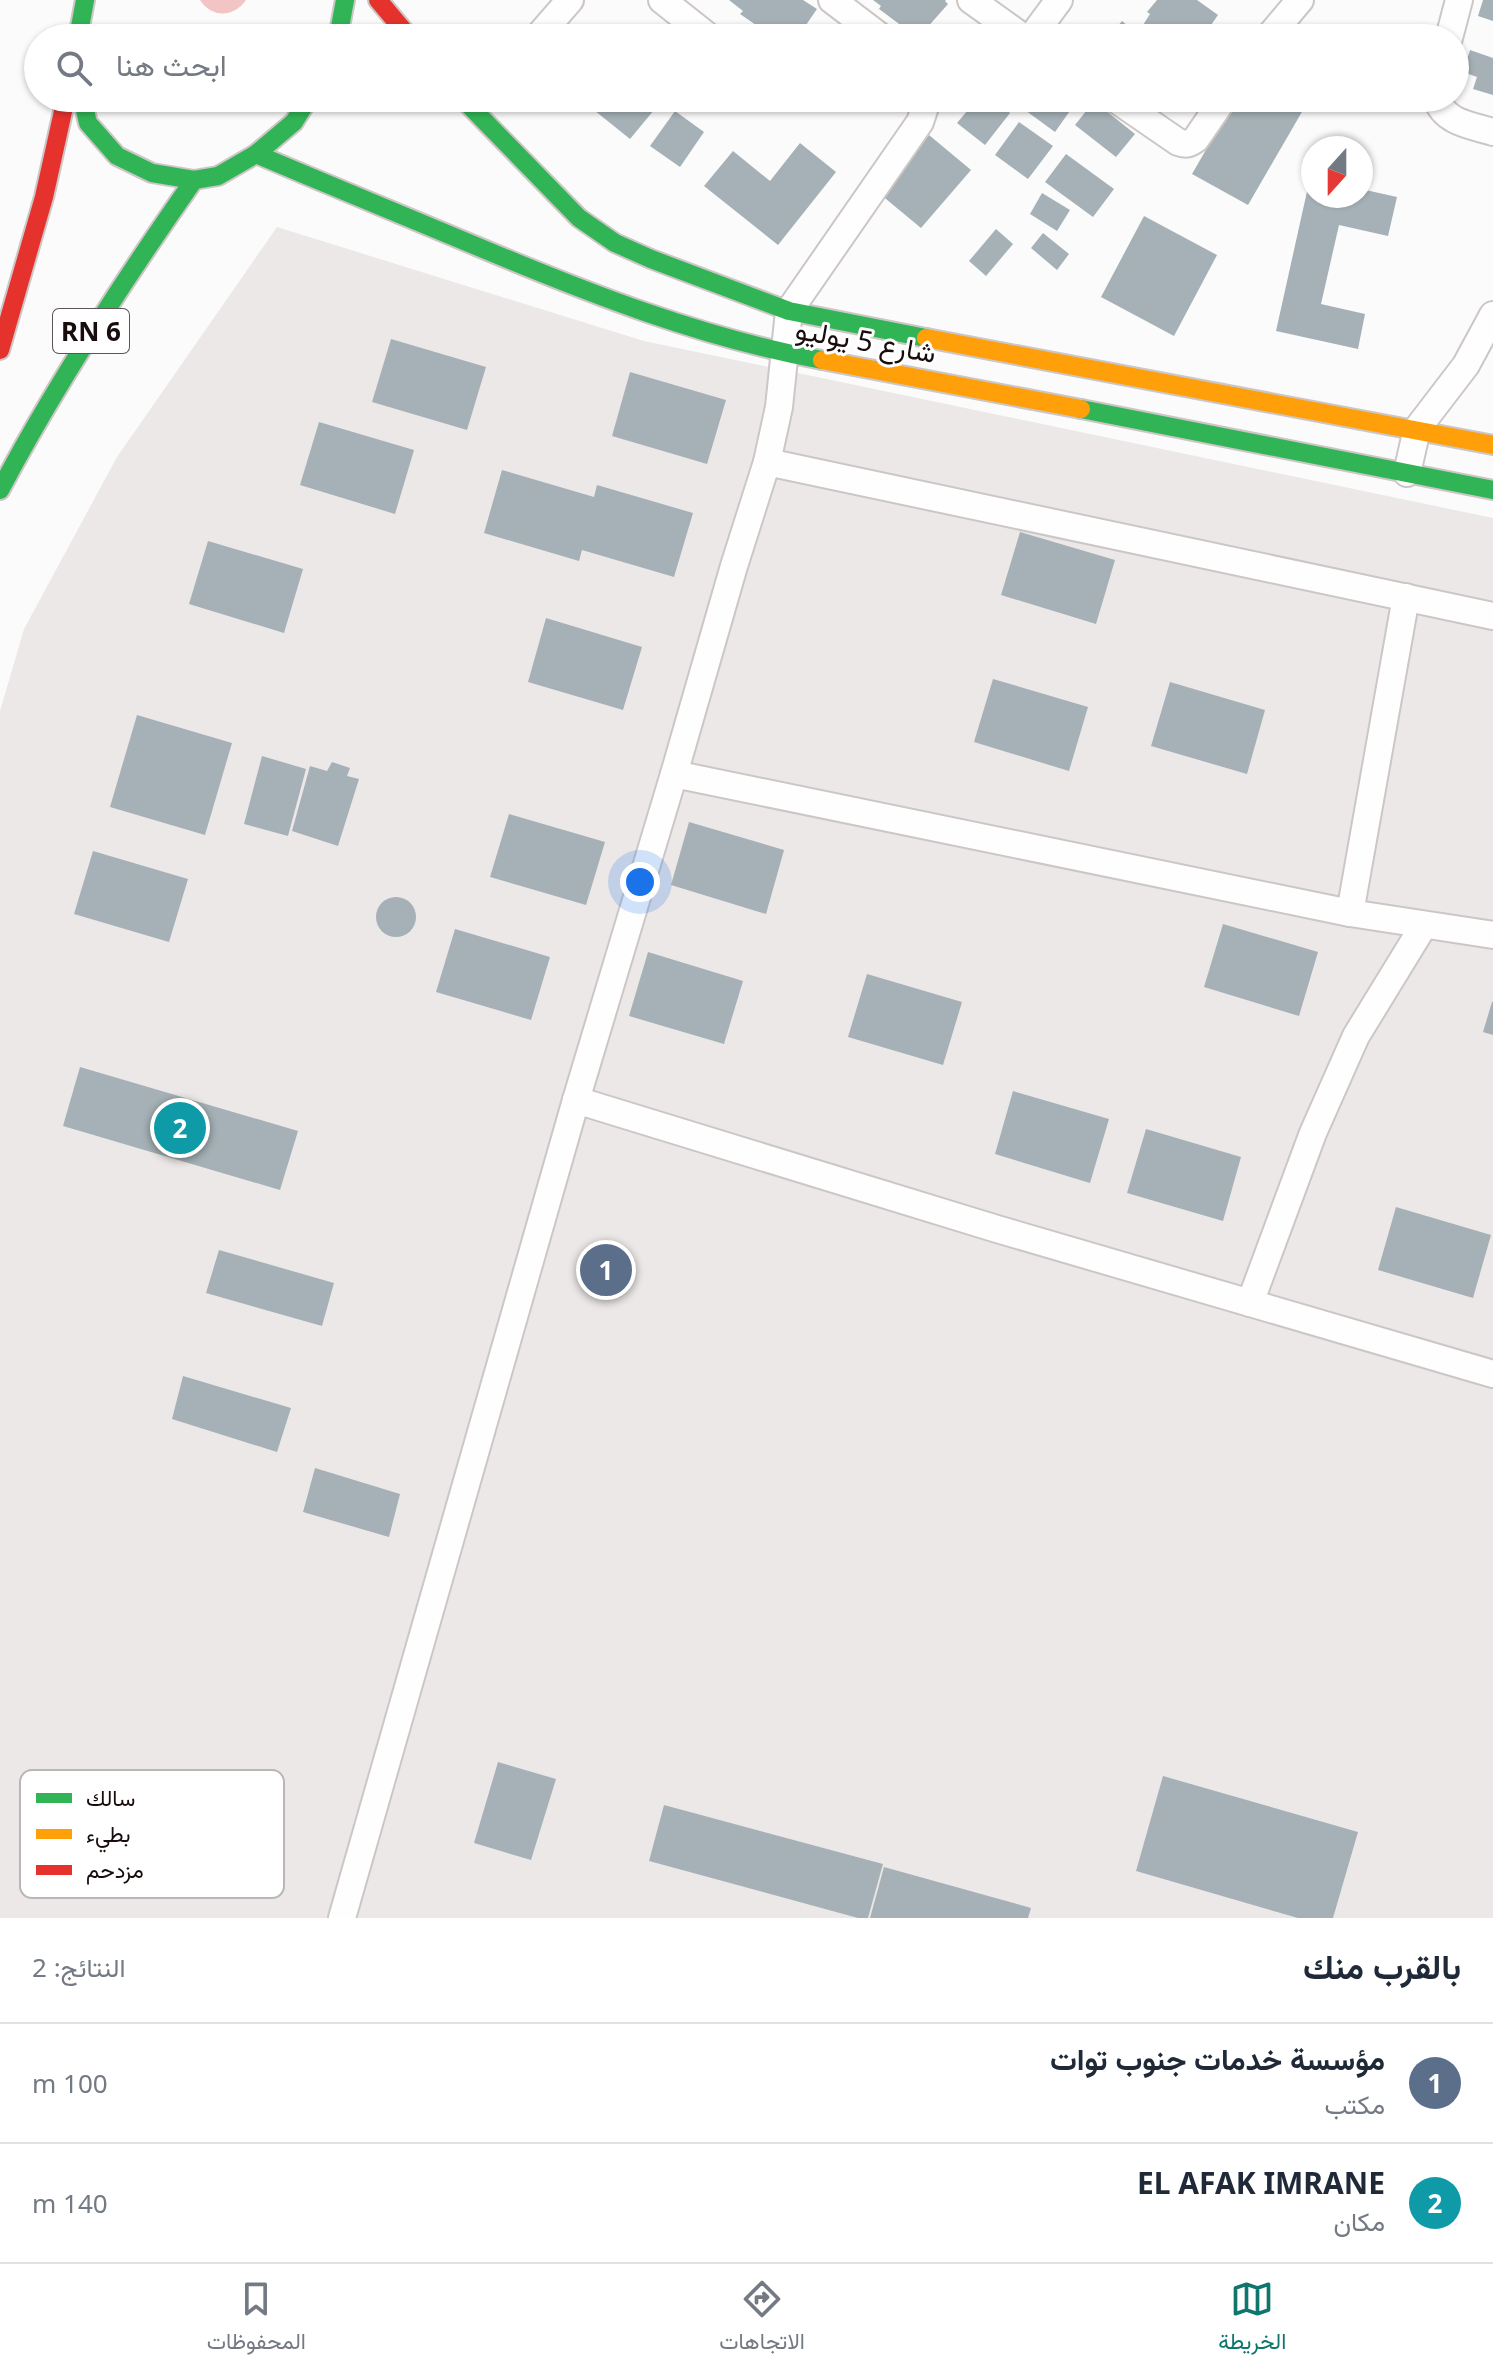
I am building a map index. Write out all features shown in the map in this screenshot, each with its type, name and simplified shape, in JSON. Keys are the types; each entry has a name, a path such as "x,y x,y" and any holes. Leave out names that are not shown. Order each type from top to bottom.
{"main road":[{"path":"81,24 85,0"},
{"path":"341,24 345,0"},
{"path":"378,0 398,24"},
{"name":"RN 6","path":"0,350 44,197 63,112"},
{"path":"85,112 88,123 117,156 152,173 194,180 218,176 256,154 294,122 300,112"},
{"name":"شارع 5 يوليو","path":"482,112 579,218 615,243 789,311 1493,445"},
{"name":"شارع 5 يوليو","path":"256,154 590,294 648,315 783,353 1493,490"},
{"name":"RN 6","path":"0,490 95,323 194,180"}],"street":[{"path":"549,24 570,0"},
{"path":"662,0 692,24"},
{"path":"832,0 864,24"},
{"path":"971,0 1004,24"},
{"path":"1041,24 1059,0"},
{"path":"1280,24 1300,0"},
{"path":"1453,24 1459,0"},
{"path":"342,1918 576,1100 767,462 779,407 789,311 920,122 923,112"},
{"path":"1135,112 1184,144 1189,144 1214,112"},
{"path":"1443,112 1451,119 1493,132"},
{"path":"1407,473 1417,429 1466,365 1493,315"},
{"path":"767,462 1493,616"},
{"path":"1350,913 1406,597"},
{"path":"674,774 1350,913 1493,935"},
{"path":"1250,1303 1313,1133 1356,1036 1424,925"},
{"path":"576,1100 997,1229 1493,1374"}],"shaded area":[{"path":"200,0 246,0 235,10 223,14 210,10"},
{"path":"277,227 644,341 1493,518 1493,1918 0,1918 0,711 24,629 117,457"}],"building":[{"path":"729,0 803,0 817,9 807,24 755,24 740,14 743,11"},
{"path":"873,0 946,0 948,4 930,24 899,24 879,9 881,6"},
{"path":"1157,0 1197,0 1218,15 1212,24 1144,24 1150,14 1147,12"},
{"path":"1483,0 1493,0 1493,21 1478,16"},
{"path":"1470,50 1493,58 1493,95 1473,89 1477,77 1469,74"},
{"path":"596,112 652,112 630,139"},
{"path":"674,112 704,132 680,167 650,146"},
{"path":"966,112 1010,113 985,145 957,123"},
{"path":"1028,112 1069,112 1055,132"},
{"path":"1085,112 1108,112 1135,134 1116,157 1075,125"},
{"path":"1228,112 1302,112 1248,205 1192,174"},
{"path":"1019,122 1053,146 1028,179 995,155"},
{"path":"929,135 971,170 921,228 880,194"},
{"path":"800,143 836,172 778,245 704,186 733,151 770,181"},
{"path":"1066,154 1114,189 1093,217 1045,182"},
{"path":"1373,192 1397,197 1388,236 1339,225 1321,304 1365,314 1358,349 1276,331 1303,208 1373,208"},
{"path":"1042,193 1070,210 1057,231 1030,214"},
{"path":"1144,216 1217,255 1174,336 1101,297"},
{"path":"996,229 1013,244 986,276 969,261"},
{"path":"1043,233 1069,254 1057,270 1031,248"},
{"path":"391,339 486,367 467,430 372,402"},
{"path":"630,372 726,400 707,464 612,436"},
{"path":"319,422 414,450 395,514 300,485"},
{"path":"502,470 594,497 597,485 693,513 674,577 582,550 579,561 484,533"},
{"path":"1020,532 1115,560 1096,624 1001,595"},
{"path":"208,541 303,569 284,633 189,604"},
{"path":"546,618 642,647 623,710 528,682"},
{"path":"993,679 1088,707 1069,771 974,742"},
{"path":"1170,682 1265,710 1247,774 1151,746"},
{"path":"137,715 232,743 205,835 110,807"},
{"path":"262,756 306,769 288,836 244,824"},
{"path":"332,762 350,768 347,776 359,779 338,846 292,831 310,766 327,771"},
{"path":"509,814 605,842 586,905 490,877"},
{"path":"689,822 784,850 766,914 671,885"},
{"path":"93,851 188,879 169,942 74,914"},
{"path":"396,897 410,903 416,917 410,931 396,937 382,931 376,917 382,903"},
{"path":"1223,924 1318,952 1299,1016 1204,987"},
{"path":"455,929 550,957 531,1020 436,992"},
{"path":"648,952 743,981 724,1044 629,1016"},
{"path":"867,974 962,1002 943,1065 848,1037"},
{"path":"1493,1002 1493,1035 1483,1032"},
{"path":"80,1067 298,1131 280,1190 63,1126"},
{"path":"1013,1091 1109,1119 1090,1183 995,1154"},
{"path":"1146,1129 1241,1157 1223,1221 1127,1193"},
{"path":"1396,1207 1491,1235 1473,1298 1378,1270"},
{"path":"219,1250 334,1283 322,1326 206,1293"},
{"path":"183,1376 291,1408 277,1452 172,1419"},
{"path":"315,1468 400,1494 389,1537 303,1512"},
{"path":"498,1762 556,1779 531,1860 474,1843"},
{"path":"1163,1776 1358,1832 1333,1918 1298,1918 1136,1871"},
{"path":"664,1805 883,1864 868,1918 858,1918 649,1861"},
{"path":"884,1867 1031,1908 1028,1918 870,1918"}],"traffic: fast":[{"path":"81,24 85,0"},
{"path":"341,24 345,0"},
{"path":"85,112 88,123 117,156 152,173 194,180 218,176 256,154 294,122 300,112"},
{"path":"476,112 579,218 615,243 789,311 926,338"},
{"path":"256,154 603,297 733,340 822,360"},
{"path":"0,490 92,332 194,180"},
{"path":"1081,409 1493,490"}],"traffic: slow":[{"path":"926,338 1493,445"},
{"path":"822,360 1081,409"}],"traffic: jam":[{"path":"378,0 398,24"},
{"path":"0,350 44,197 63,112"}],"place":[{"name":"EL AFAK IMRANE","path":"180,1128"},
{"name":"مؤسسة خدمات جنوب توات","path":"606,1270"}]}
